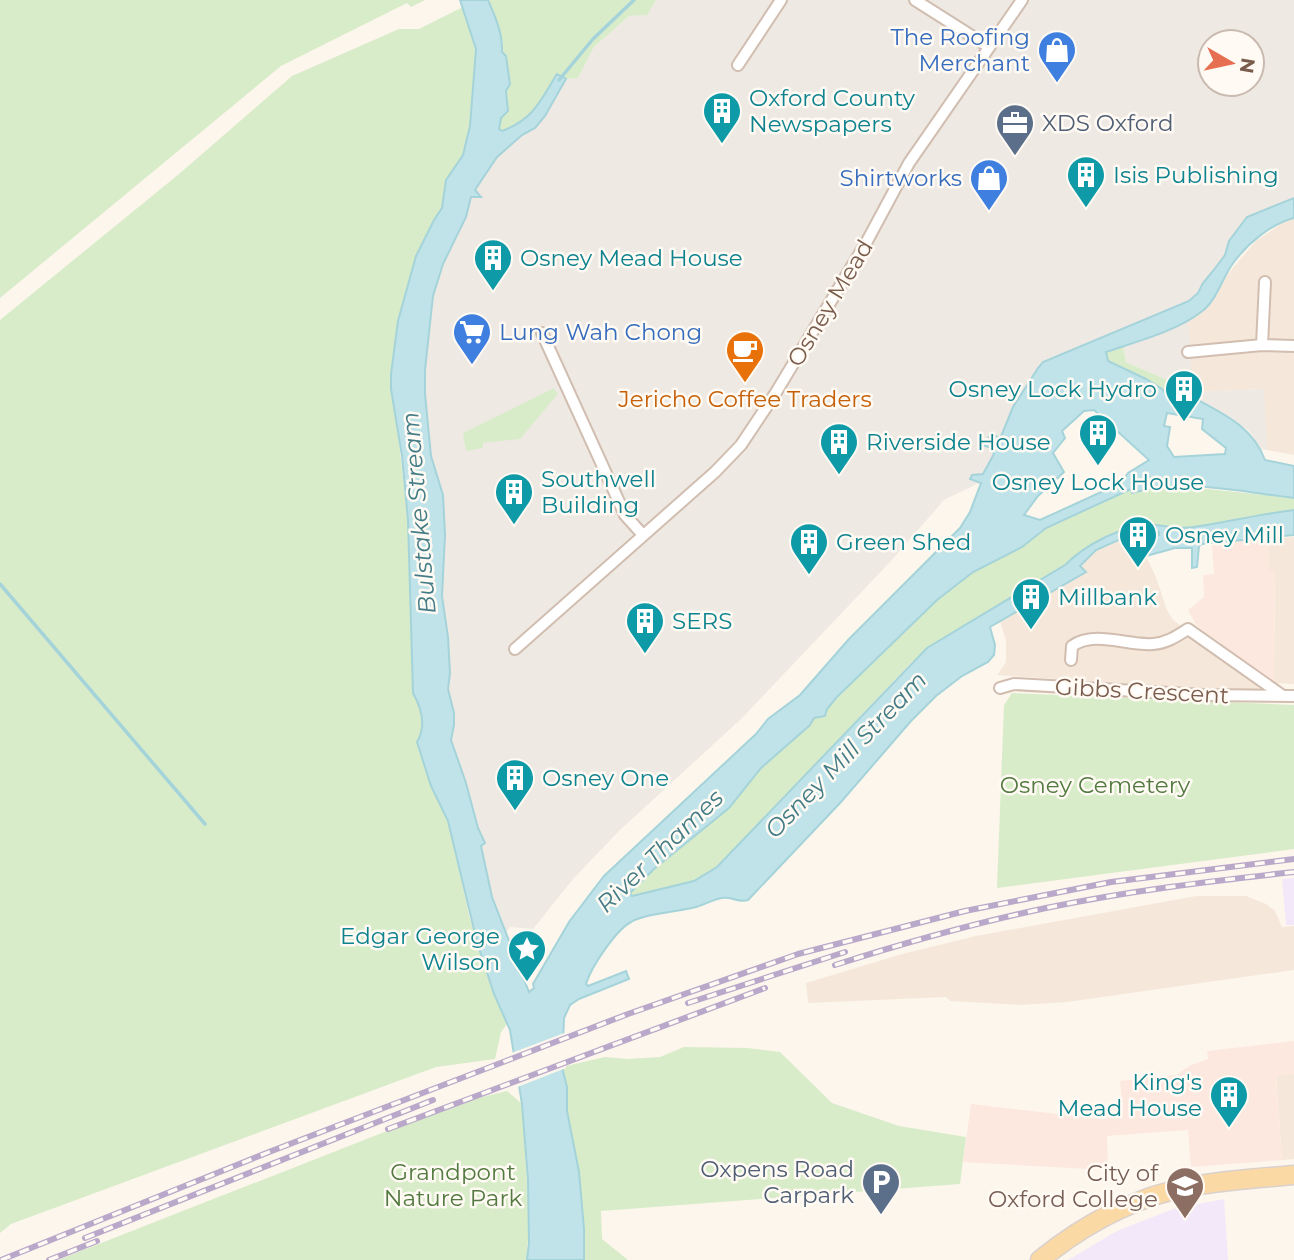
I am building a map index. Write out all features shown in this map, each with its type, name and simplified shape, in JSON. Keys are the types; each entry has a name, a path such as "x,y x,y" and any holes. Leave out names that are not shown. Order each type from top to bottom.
{"main road":[{"path":"1040,1260 1107,1215 1144,1199 1191,1186 1294,1175"}],"street":[{"path":"738,65 781,0"},
{"path":"915,0 989,47"},
{"name":"Osney Mead","path":"515,649 715,472 741,445 866,243 909,163 1022,0"},
{"path":"1262,345 1265,282"},
{"path":"542,333 625,515 643,535"},
{"path":"1188,352 1262,345 1294,346"},
{"path":"1071,660 1072,646 1087,639 1153,644 1169,641 1188,629 1289,696"},
{"name":"Gibbs Crescent","path":"1000,688 1014,684 1204,695 1289,696"}],"shaded area":[{"path":"656,0 1294,0 1294,198 1247,217 1229,241 1225,255 1203,283 1199,293 1189,301 1043,362 1020,395 1000,439 984,445 991,448 995,454 983,474 972,475 971,479 981,482 944,500 891,561 741,719 619,831 573,879 533,929 510,927 505,934 492,896 466,783 451,740 454,713 448,689 448,637 442,596 445,535 443,495 431,456 425,394 433,296 443,264 466,217 471,197 497,157 522,135 535,128 566,79 578,78 594,47 629,16 647,14"},
{"path":"1288,219 1294,219 1294,455 1267,450 1263,389 1193,392 1188,352 1188,320 1256,241"},
{"path":"1188,320 1193,392 1264,389 1267,450 1261,449 1249,431 1198,400 1193,403 1172,401 1167,380 1126,362 1123,346"},
{"path":"1135,533 1173,620 1259,680 1258,693 997,675 1006,662 1006,641 1000,621 1085,572 1080,566 1096,550"},
{"path":"1294,537 1294,684 1274,683 1275,571 1269,571 1267,538"},
{"path":"1267,538 1269,570 1275,571 1274,683 1196,625 1188,610 1204,597 1203,575 1214,574 1212,545"},
{"path":"1294,878 1294,925 1286,925 1282,879"},
{"path":"1196,896 1246,896 1266,904 1275,911 1282,927 1294,926 1294,970 1067,1002 1021,1005 950,1001 946,997 808,1003 806,983 902,954 976,936"},
{"path":"1294,1041 1294,1074 1276,1076 1282,1160 1191,1167 1188,1130 1107,1136 1108,1170 963,1162 971,1104 1102,1119 1123,1113 1120,1081 1176,1075 1191,1065 1208,1059 1207,1051"},
{"path":"1294,1074 1294,1159 1282,1160 1276,1075"},
{"name":"City of Oxford College","path":"1224,1199 1228,1260 1068,1260 1117,1231 1173,1209"}],"green space":[{"path":"0,0 425,0 411,7 407,3 281,66 0,298"},
{"path":"488,0 656,0 647,15 629,16 594,47 578,78 566,79 557,75 529,115 502,131 499,129 501,118 508,111 506,56 502,53 503,43"},
{"path":"463,7 476,49 470,126 463,155 446,180 442,208 416,256 398,321 391,374 408,520 413,693 419,703 423,732 417,743 431,786 448,821 470,919 507,1024 501,1032 495,1059 436,1067 11,1224 0,1233 0,320 179,174 292,76 399,29 419,29"},
{"path":"1123,346 1126,362 1167,380 1172,401 1162,389 1146,379 1107,361 1106,352"},
{"path":"554,388 558,394 520,439 483,443 483,448 466,451 463,433"},
{"path":"1187,487 1294,498 1294,510 1188,528 1151,525 1128,528 1093,544 1065,565 912,662 717,867 694,881 632,896 629,893 729,808 761,768 827,709 896,638 954,585 1022,547 1046,528 1131,489 1133,493 1148,488"},
{"name":"Osney Cemetery","path":"1012,693 1294,705 1294,849 997,888 1004,705"},
{"path":"684,1047 747,1048 780,1052 832,1103 899,1126 966,1137 960,1184 601,1211 602,1239 628,1260 584,1260 579,1172 562,1067 605,1057 660,1057"},
{"name":"Grandpont Nature Park","path":"507,1091 522,1104 529,1214 527,1260 58,1260 461,1102"}],"water":[{"path":"460,0 488,0 498,25 510,84 506,91 508,111 501,118 499,129 502,131 529,115 557,74 566,79 535,128 522,135 497,157 475,190 481,197 471,197 466,217 443,264 433,296 425,370 431,456 443,495 445,535 442,596 448,637 448,689 454,713 451,740 485,843 481,846 492,897 529,992 534,988 533,984 569,922 604,876 756,734 768,719 800,695 849,639 960,528 970,512 981,483 970,479 972,475 983,474 994,454 991,448 983,445 992,433 1000,439 1013,407 1043,362 1189,301 1198,293 1225,255 1229,241 1247,217 1294,198 1294,218 1261,235 1246,248 1230,268 1211,302 1201,312 1168,330 1106,352 1108,361 1162,389 1172,401 1193,403 1198,400 1228,417 1253,439 1265,460 1294,466 1294,498 1192,486 1132,493 1131,489 1046,528 1022,547 973,572 937,600 837,697 825,716 814,718 810,725 761,768 729,808 654,869 630,893 632,896 694,881 717,867 927,648 1065,565 1093,544 1128,528 1151,525 1188,528 1294,510 1294,535 1202,544 1199,546 1197,567 1192,568 1192,548 1175,548 1146,556 1139,541 1159,535 1159,532 1134,533 1096,550 1080,566 1086,572 990,627 995,645 994,655 988,662 962,676 936,696 748,900 722,898 696,907 645,917 631,922 618,933 598,959 586,984 588,986 626,971 629,979 579,999 570,1005 564,1018 562,1067 579,1172 584,1260 527,1260 528,1180 522,1104 510,1030 494,994 477,942 448,821 431,786 417,742 422,724 419,705 413,693 408,520 391,374 398,321 416,256 442,208 446,180 463,155 470,126 476,49","holes":["1094,410 1149,460 1128,473 1121,483 1040,520 1024,515 1038,496 1064,472 1053,453 1065,438 1062,431 1084,411","1167,413 1203,419 1202,429 1226,448 1225,454 1174,457 1167,446 1170,427 1164,426"]}],"pier":[{"path":"567,1032 566,1068 515,1088 509,1054"}],"waterway":[{"path":"559,80 593,39 634,0"},
{"path":"0,584 205,824"}],"railway":[{"path":"1,1260 269,1152 628,1014 798,954 965,911 1111,882 1294,859"},
{"path":"835,965 940,934 1046,908 1108,896 1294,872"},
{"path":"688,1003 845,952"},
{"path":"388,1129 765,988"},
{"path":"85,1238 433,1100"},
{"path":"49,1260 97,1241"}],"place":[{"name":"The Roofing Merchant","path":"1057,84"},
{"name":"Oxford County Newspapers","path":"722,145"},
{"name":"XDS Oxford","path":"1015,157"},
{"name":"Isis Publishing","path":"1086,209"},
{"name":"Shirtworks","path":"989,212"},
{"name":"Osney Mead House","path":"493,292"},
{"name":"Lung Wah Chong","path":"472,366"},
{"name":"Jericho Coffee Traders","path":"745,384"},
{"name":"Osney Lock Hydro","path":"1184,423"},
{"name":"Osney Lock House","path":"1098,467"},
{"name":"Riverside House","path":"839,476"},
{"name":"Southwell Building","path":"514,526"},
{"name":"Osney Mill","path":"1138,569"},
{"name":"Green Shed","path":"809,576"},
{"name":"Millbank","path":"1031,631"},
{"name":"SERS","path":"645,655"},
{"name":"Osney One","path":"515,812"},
{"name":"Edgar George Wilson","path":"527,983"},
{"name":"King's Mead House","path":"1229,1129"},
{"name":"Oxpens Road Carpark","path":"881,1216"},
{"name":"City of Oxford College","path":"1185,1220"}],"water label":[{"name":"Bulstake Stream","path":"419,513"},
{"name":"Osney Mill Stream","path":"846,755"},
{"name":"River Thames","path":"660,851"}]}
